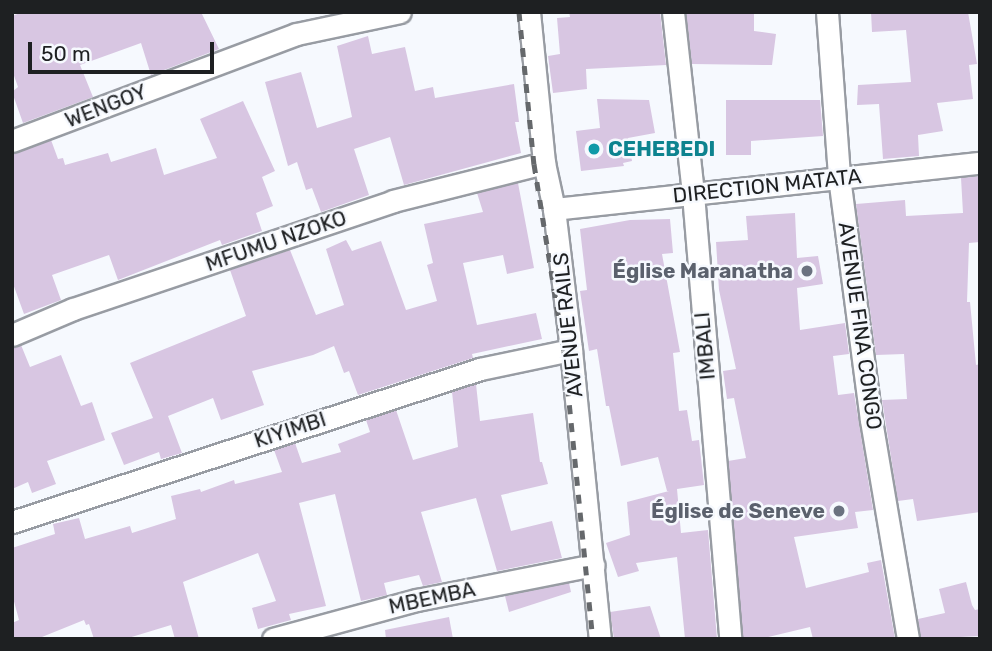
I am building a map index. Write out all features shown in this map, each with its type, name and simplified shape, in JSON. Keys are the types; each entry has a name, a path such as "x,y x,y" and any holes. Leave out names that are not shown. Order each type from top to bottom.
{"street":[{"name":"WENGOY","path":"12,141 296,34 400,12"},
{"name":"AVENUE RAILS","path":"529,12 544,163 554,209 570,350 600,639"},
{"name":"IMBALI","path":"673,12 693,194 730,639"},
{"name":"AVENUE FINA CONGO","path":"827,12 839,177 871,420 908,639"},
{"name":"MFUMU NZOKO","path":"12,335 73,309 393,201 544,163"},
{"name":"DIRECTION MATATA","path":"554,209 980,163"},
{"name":"KIYIMBI","path":"12,522 480,369 570,350"},
{"name":"MBEMBA","path":"273,639 417,600 594,565"}],"building":[{"path":"23,12 201,12 219,49 151,75 141,43 80,65 93,97 23,123 12,92 18,87 12,70 12,16"},
{"path":"569,12 660,12 666,65 586,69 587,89 553,93 548,56 560,54 557,18 570,17"},
{"path":"686,12 754,13 754,31 776,34 772,65 692,64"},
{"path":"871,12 968,12 977,64 969,65 973,99 937,103 943,131 918,135 919,156 883,159 879,104 857,105 858,85 911,82 906,30 872,32"},
{"path":"368,36 372,54 405,47 415,91 433,87 435,98 514,84 519,122 515,122 521,153 404,185 390,137 354,149 369,195 321,212 312,188 306,190 297,162 288,166 265,82 301,72 317,128 352,117 337,46"},
{"path":"597,99 649,100 655,133 628,138 632,161 623,163 624,166 581,171 576,131 600,128"},
{"path":"726,100 820,100 823,136 751,141 751,155 726,155"},
{"path":"243,101 275,171 262,177 273,206 256,213 262,231 222,245 220,240 118,280 109,255 52,275 61,300 24,314 12,281 12,154 51,140 58,159 63,158 65,165 108,153 111,162 156,148 164,175 217,158 200,119"},
{"path":"980,176 980,242 969,243 967,302 970,302 976,365 980,364 980,512 917,521 913,499 898,501 882,400 907,399 904,354 876,355 856,204 905,200 906,216 963,213 961,178"},
{"path":"518,183 534,268 507,274 503,255 463,263 477,325 536,313 542,339 472,354 473,358 358,395 349,371 344,373 334,346 313,355 252,371 264,405 221,420 213,398 168,416 182,453 161,459 159,452 124,465 111,433 153,418 130,363 246,316 230,270 290,250 316,315 344,305 326,249 346,240 352,251 381,241 406,310 437,301 427,265 433,263 424,224 483,212 477,193"},
{"path":"795,213 797,258 818,256 823,284 797,288 800,330 845,323 849,354 833,356 838,395 854,393 873,510 855,512 858,528 794,537 806,588 869,572 867,563 881,560 895,639 813,639 810,627 760,639 743,639 728,461 746,458 734,398 727,399 723,371 736,369 719,290 716,242 748,240 746,216"},
{"path":"670,219 673,253 662,254 680,352 673,353 679,411 687,410 692,441 699,440 704,485 677,489 681,533 708,530 717,639 685,639 677,557 636,563 639,571 618,577 606,543 630,535 627,502 669,491 658,457 621,466 609,406 606,406 597,349 589,351 580,291 587,290 580,229 630,220"},
{"path":"21,345 30,367 61,355 81,406 92,402 105,440 47,461 56,484 32,493 28,482 12,489 12,348"},
{"path":"476,384 480,421 533,413 540,462 548,484 501,495 511,531 552,521 562,558 497,571 476,498 421,512 442,582 423,586 419,575 384,583 387,595 361,601 335,494 299,503 326,606 289,614 291,620 258,629 252,608 276,601 258,553 183,582 199,639 175,639 171,625 125,639 94,639 89,624 86,625 84,620 37,639 12,639 12,623 19,620 12,594 12,548 55,534 53,524 79,518 85,539 130,526 132,533 176,519 171,496 200,489 201,492 234,480 235,484 282,472 274,450 295,443 302,463 341,452 338,444 370,432 366,420 396,410 413,460 458,447 452,392"},
{"path":"966,582 972,605 975,610 980,609 980,636 921,639 918,619 945,613 939,589"},
{"path":"569,583 571,592 509,612 505,596"},
{"path":"650,606 661,639 614,639 610,612"},
{"path":"449,617 453,639 386,639 385,630"}],"railway":[{"path":"519,12 534,164 564,351 593,639"}],"place":[{"name":"CEHEBEDI","path":"594,149"},
{"name":"Église Maranatha","path":"807,271"},
{"name":"Église de Seneve","path":"839,511"}]}
